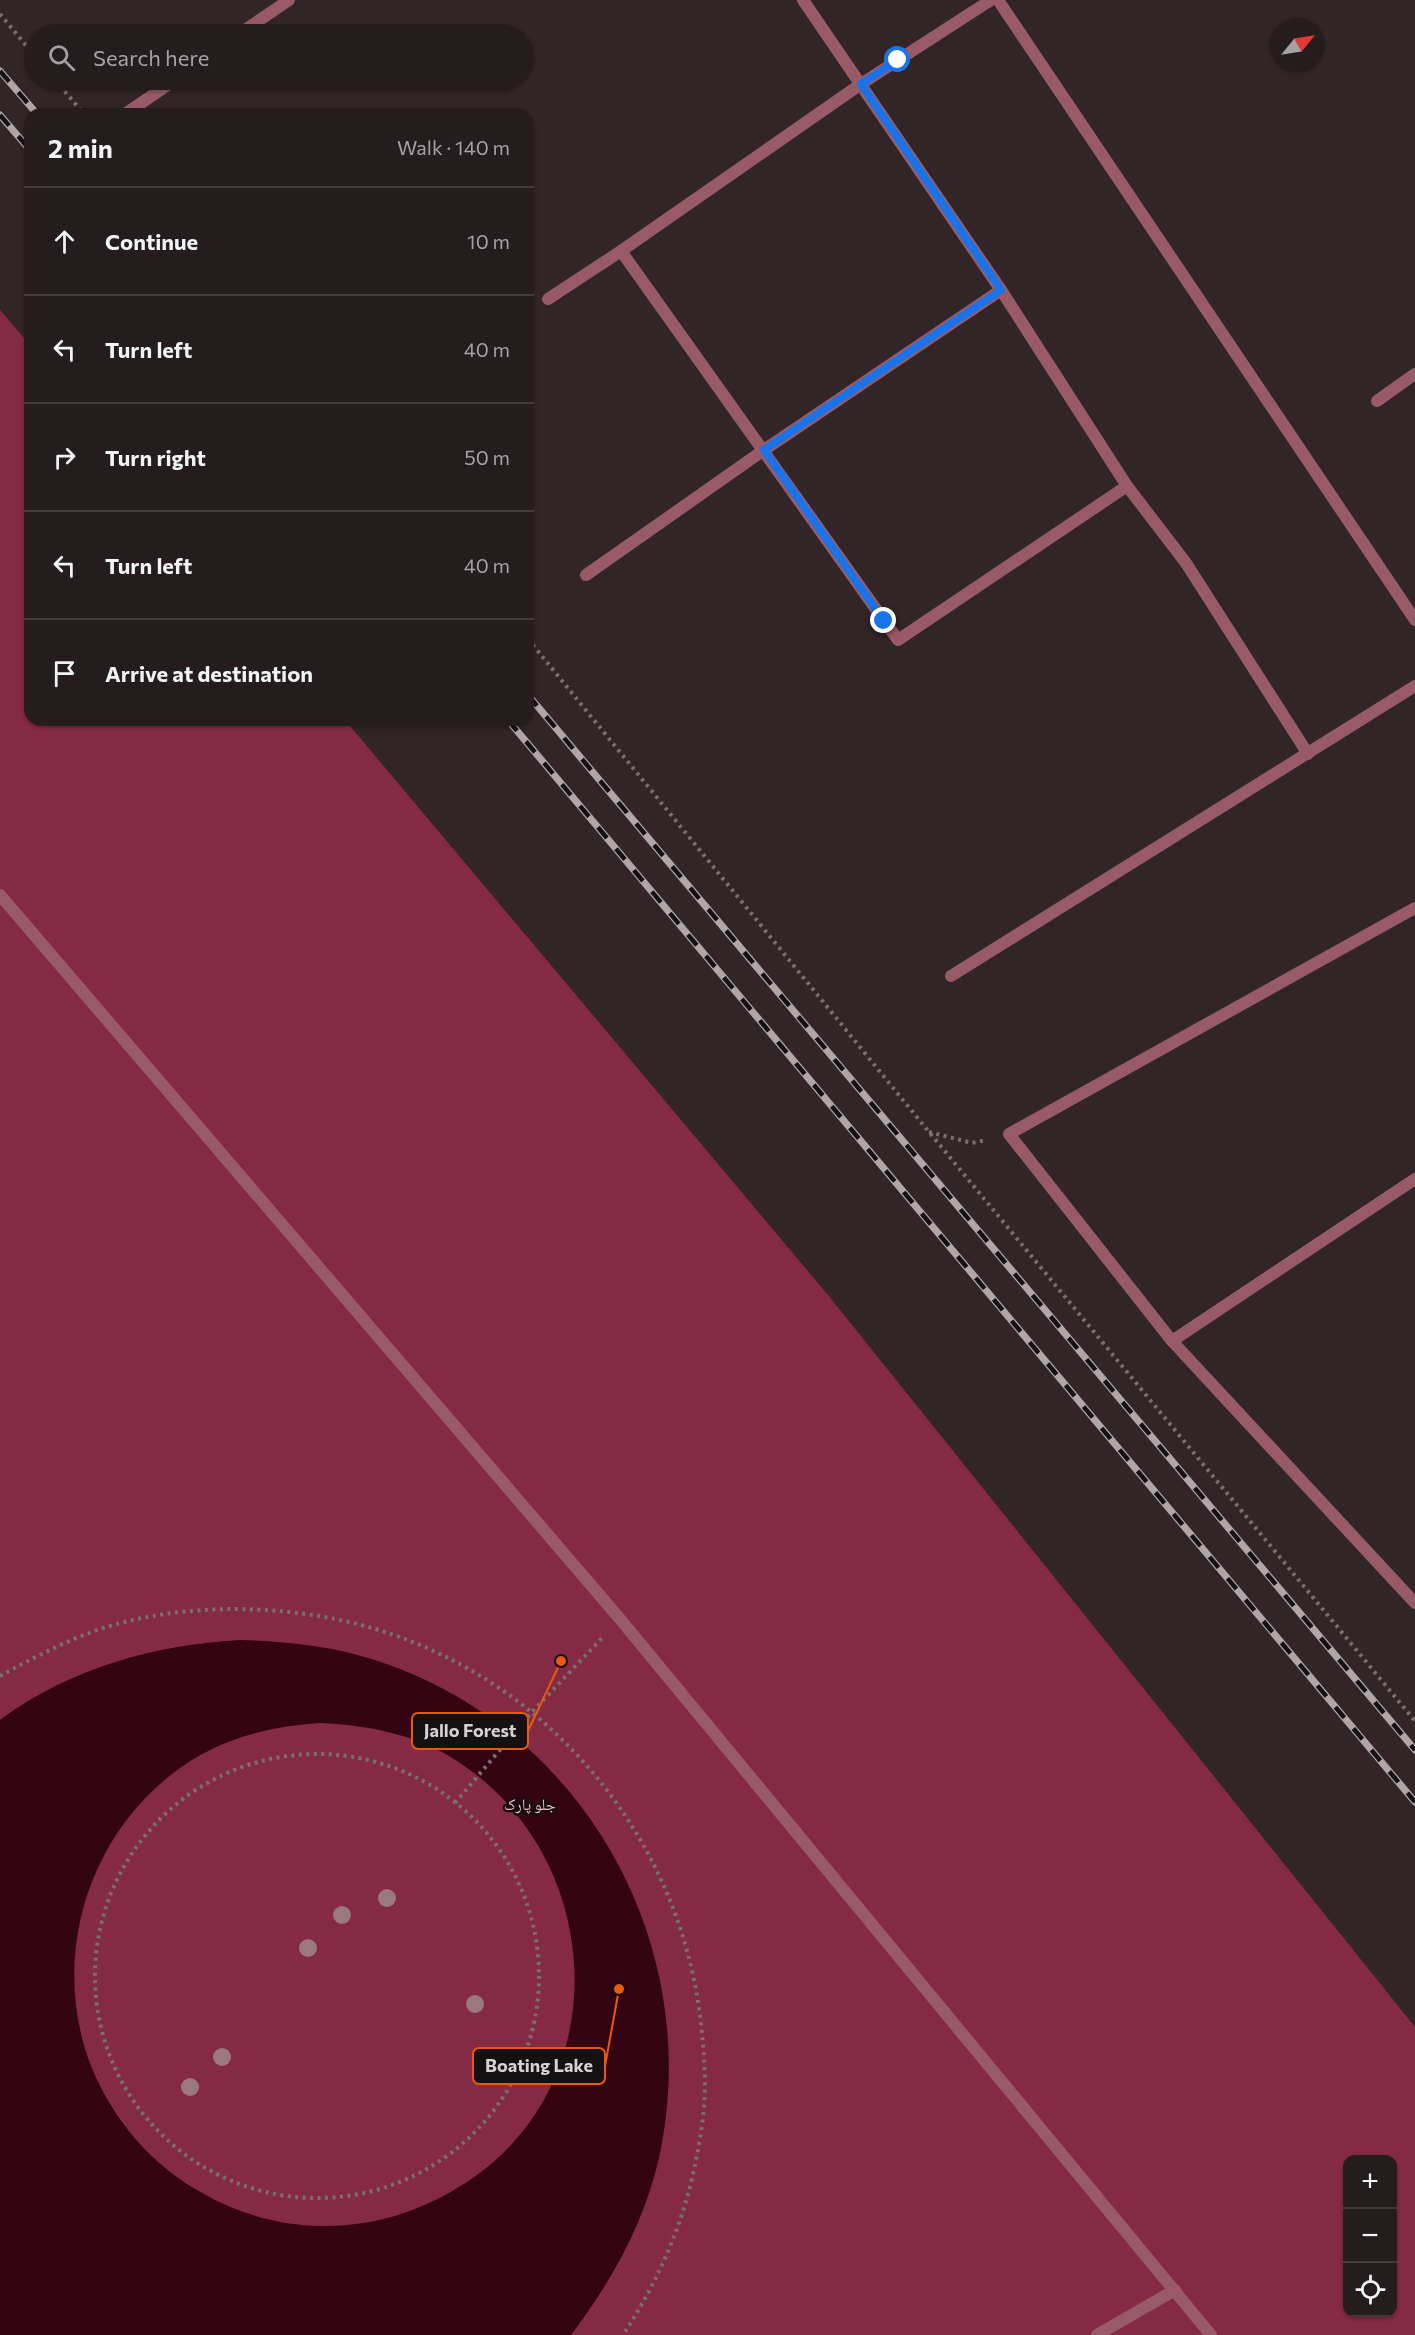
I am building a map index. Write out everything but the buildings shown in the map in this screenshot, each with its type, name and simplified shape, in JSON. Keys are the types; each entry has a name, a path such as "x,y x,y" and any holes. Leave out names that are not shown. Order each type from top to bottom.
{"street":[{"path":"254,24 289,0"},
{"path":"803,0 1001,290 1126,486 1186,563 1308,754"},
{"path":"548,299 861,84 991,0"},
{"path":"998,0 1415,620"},
{"path":"134,108 160,90"},
{"path":"621,251 898,640 1126,486"},
{"path":"586,574 764,450 1001,290"},
{"path":"1377,401 1415,374"},
{"path":"951,976 1415,686"},
{"path":"0,895 620,1619 1211,2335"},
{"path":"1415,908 1009,1134 1172,1341 1415,1603"},
{"path":"1172,1341 1415,1179"},
{"path":"1097,2335 1175,2290"}],"path":[{"path":"0,14 24,43"},
{"path":"64,90 79,108"},
{"path":"534,646 929,1132 1415,1720"},
{"path":"929,1132 972,1143 1009,1134"},
{"path":"0,1676 43,1652 104,1628 168,1613 234,1608 288,1611 363,1625 426,1647 484,1677 532,1712 584,1761 624,1811 656,1867 680,1925 697,1987 704,2062 703,2115 693,2179 674,2239 647,2298 623,2335"},
{"path":"455,1803 532,1712 620,1619"},
{"path":"298,1755 346,1756 377,1763 414,1777 455,1803 487,1834 512,1871 530,1913 535,1935 539,1980 534,2025 521,2067 498,2106 469,2140 433,2167 392,2186 348,2196 303,2198 259,2190 217,2174 178,2149 144,2115 123,2081 109,2052 98,2005 96,1958 105,1911 113,1888 137,1846 168,1811 207,1783 251,1764 298,1755"}],"green space":[{"name":"جلو پارک","path":"0,310 24,338 24,726 350,726 828,1295 1415,2027 1415,2335 0,2335"}],"shaded area":[{"path":"253,1640 320,1647 346,1652 426,1680 496,1722 556,1777 605,1841 641,1914 662,1992 669,2074 659,2158 645,2206 600,2294 571,2335 0,2335 0,1720 55,1686 84,1673 145,1654 208,1643","holes":["320,1723 370,1728 402,1736 434,1748 449,1756 501,1797 539,1847 564,1904 574,1965 570,2027 551,2085 517,2138 467,2182 434,2201 381,2219 325,2226 278,2221 233,2208 185,2183 151,2155 123,2123 100,2086 91,2066 79,2024 74,1980 77,1937 87,1895 104,1856 127,1819 157,1787 192,1760 238,1739 286,1727"]}],"railway":[{"path":"0,71 32,108"},
{"path":"0,115 24,143"},
{"path":"534,702 1415,1750"},
{"path":"513,726 1415,1802"}],"place":[{"name":"Jallo Forest","path":"561,1661"},
{"name":"Boating Lake","path":"619,1989"}],"route":[{"path":"884,621 764,450 1001,290 861,84 898,60"}]}
